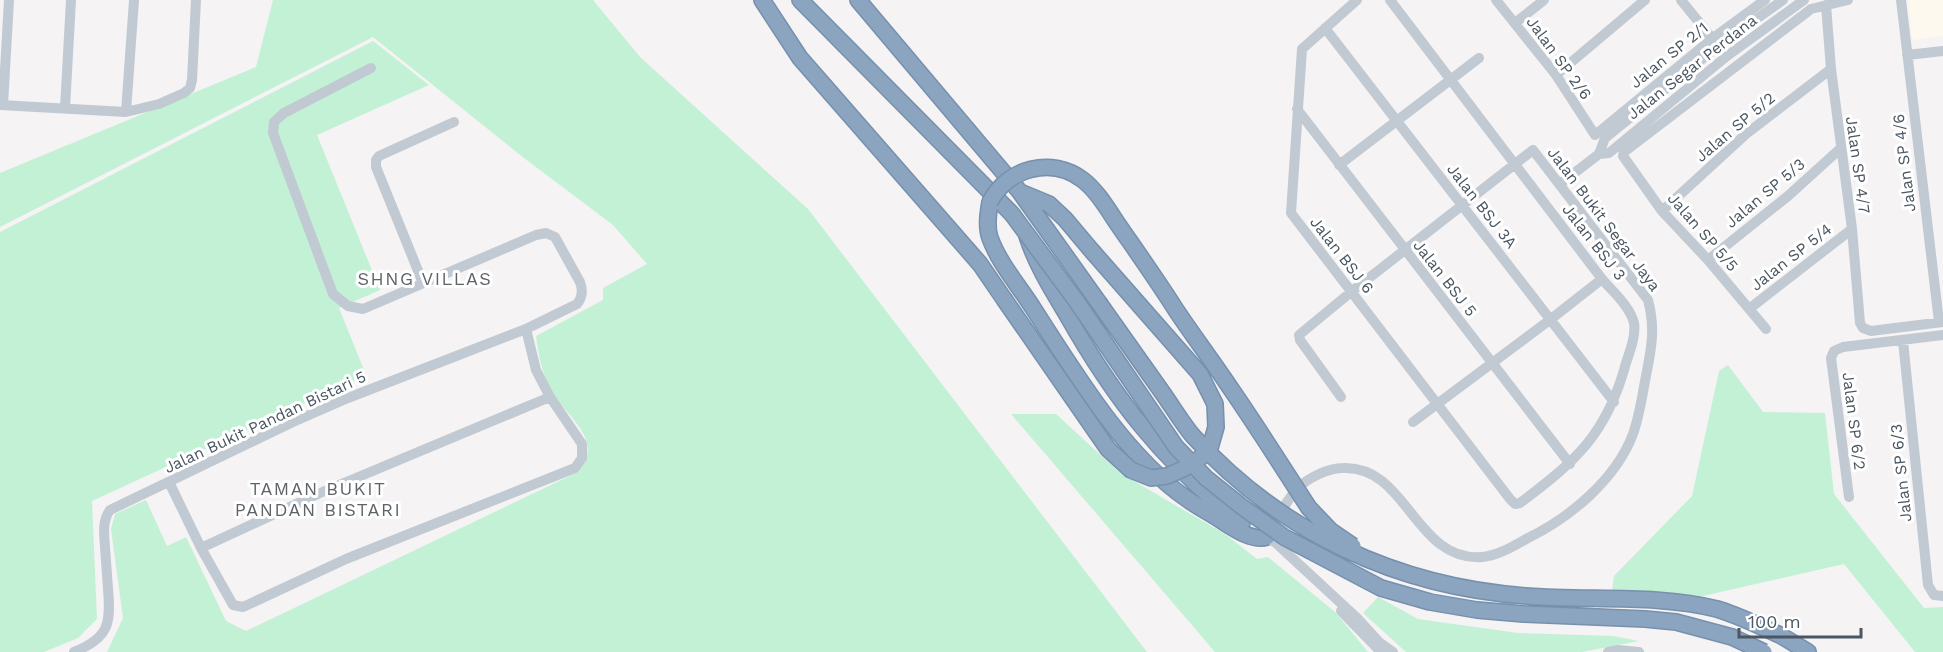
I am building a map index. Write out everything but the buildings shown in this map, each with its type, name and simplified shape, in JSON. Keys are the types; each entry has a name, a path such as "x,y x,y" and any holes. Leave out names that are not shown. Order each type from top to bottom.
{"highway":[{"path":"762,0 800,58 980,264 1108,449 1131,470 1151,478 1167,476 1198,460 1210,448 1216,427 1215,404 1200,374 1065,219 1049,204 1020,192"},
{"path":"800,0 1012,214 1176,447 1215,485 1284,537 1381,588 1430,602 1512,613 1676,622 1731,637 1764,652"},
{"path":"858,0 1020,192 1192,435 1230,473 1268,503 1331,543 1392,570 1436,583 1479,592 1670,602 1717,609 1780,635 1808,652"},
{"path":"1260,537 1237,530 1185,498 1147,464 1111,423 999,257 990,238 987,219 990,202 997,189 1005,181 1024,171 1040,168 1067,171 1083,180 1098,195 1309,508 1331,531 1392,570"},
{"path":"1025,230 1034,259 1089,354 1114,392 1168,458 1194,483 1260,537"}],"street":[{"path":"9,0 2,105 126,112 159,104 190,88 196,0"},
{"path":"65,108 71,0"},
{"path":"126,112 134,0"},
{"name":"Jalan BSJ 6","path":"1357,0 1302,49 1291,213 1515,504"},
{"name":"Jalan BSJ 3","path":"1390,0 1602,279 1630,312 1634,324 1634,336 1614,402 1601,426 1570,464 1520,503 1515,504"},
{"name":"Jalan SP 2/6","path":"1496,0 1556,75 1595,135"},
{"path":"1515,23 1544,0"},
{"path":"1556,75 1645,0"},
{"path":"1681,0 1726,56"},
{"name":"Jalan SP 2/1","path":"1595,135 1716,42 1765,0"},
{"name":"Jalan Segar Perdana","path":"1599,154 1605,138 1716,42 1783,0"},
{"name":"Jalan Segar Perdana","path":"1560,184 1599,154 1609,153 1726,56 1804,0"},
{"path":"1826,5 1848,0"},
{"name":"Jalan SP 4/6","path":"1901,0 1941,322"},
{"name":"Jalan SP 4/7","path":"1826,5 1831,69 1852,229 1860,323 1863,328 1871,331 1941,322"},
{"name":"Jalan SP 5/5","path":"1766,329 1708,260 1662,211 1623,158 1624,152 1811,9 1826,5"},
{"name":"Jalan BSJ 3A","path":"1325,28 1614,402"},
{"path":"1907,55 1943,51"},
{"path":"1340,165 1479,58"},
{"path":"371,68 284,113 274,122 273,133 333,294 348,306 363,309 423,283 376,167 376,160 379,156 454,122"},
{"name":"Jalan SP 5/2","path":"1662,211 1746,134 1831,69"},
{"name":"Jalan BSJ 5","path":"1297,110 1570,464"},
{"name":"Jalan SP 5/3","path":"1708,260 1788,196 1841,148"},
{"name":"Jalan Bukit Segar Jaya","path":"1260,537 1298,488 1321,474 1343,468 1370,472 1391,488 1434,541 1455,553 1482,557 1506,550 1544,531 1598,487 1619,460 1633,434 1653,341 1653,320 1648,300 1533,150 1514,164"},
{"path":"1341,397 1300,340 1299,335 1514,164"},
{"name":"Jalan SP 5/4","path":"1749,309 1852,229"},
{"name":"Jalan Bukit Pandan Bistari 5","path":"74,652 94,643 102,636 109,623 110,608 104,534 107,514 114,508 292,422 526,329 577,304 582,287 555,237 546,233 536,235 423,283"},
{"path":"1413,422 1602,279"},
{"path":"170,482 201,548 233,605 243,607 346,559 566,472 578,465 582,458 583,448 579,438 550,397 536,370 526,329"},
{"name":"Jalan SP 6/2","path":"1849,497 1831,358 1834,351 1843,347 1943,335"},
{"name":"Jalan SP 6/3","path":"1903,341 1928,585 1935,595 1942,596"},
{"path":"201,548 330,488 550,397"},
{"path":"1260,537 1381,652"},
{"path":"1260,537 1276,543 1357,618 1379,642 1393,652"},
{"path":"1608,652 1618,650 1639,652"}],"shaded area":[{"path":"1908,0 1943,0 1943,36 1912,40"}],"green space":[{"path":"273,0 593,0 640,57 808,209 1147,652 107,652 123,618 111,529 115,514 146,500 167,546 186,537 226,621 246,631 578,472 585,461 588,450 586,440 549,386 538,352 536,336 603,300 603,288 647,264 613,225 524,158 373,37 0,227 0,173 256,67"},
{"path":"373,41 429,85 317,135 380,290 339,308 366,375 92,501 97,619 78,638 44,652 0,652 0,232"},
{"path":"1728,365 1763,412 1825,413 1834,494 1924,608 1943,607 1943,652 1915,652 1844,564 1694,598 1612,591 1614,576 1692,496 1719,371"},
{"path":"1011,414 1056,414 1120,473 1225,534 1257,559 1268,557 1335,612 1368,652 1215,652"},
{"path":"1378,597 1418,619 1518,633 1614,636 1639,641 1582,652 1406,652 1363,613"}],"district":[{"name":"SHNG VILLAS","path":"425,278"},
{"name":"TAMAN BUKIT PANDAN BISTARI","path":"318,498"}]}
